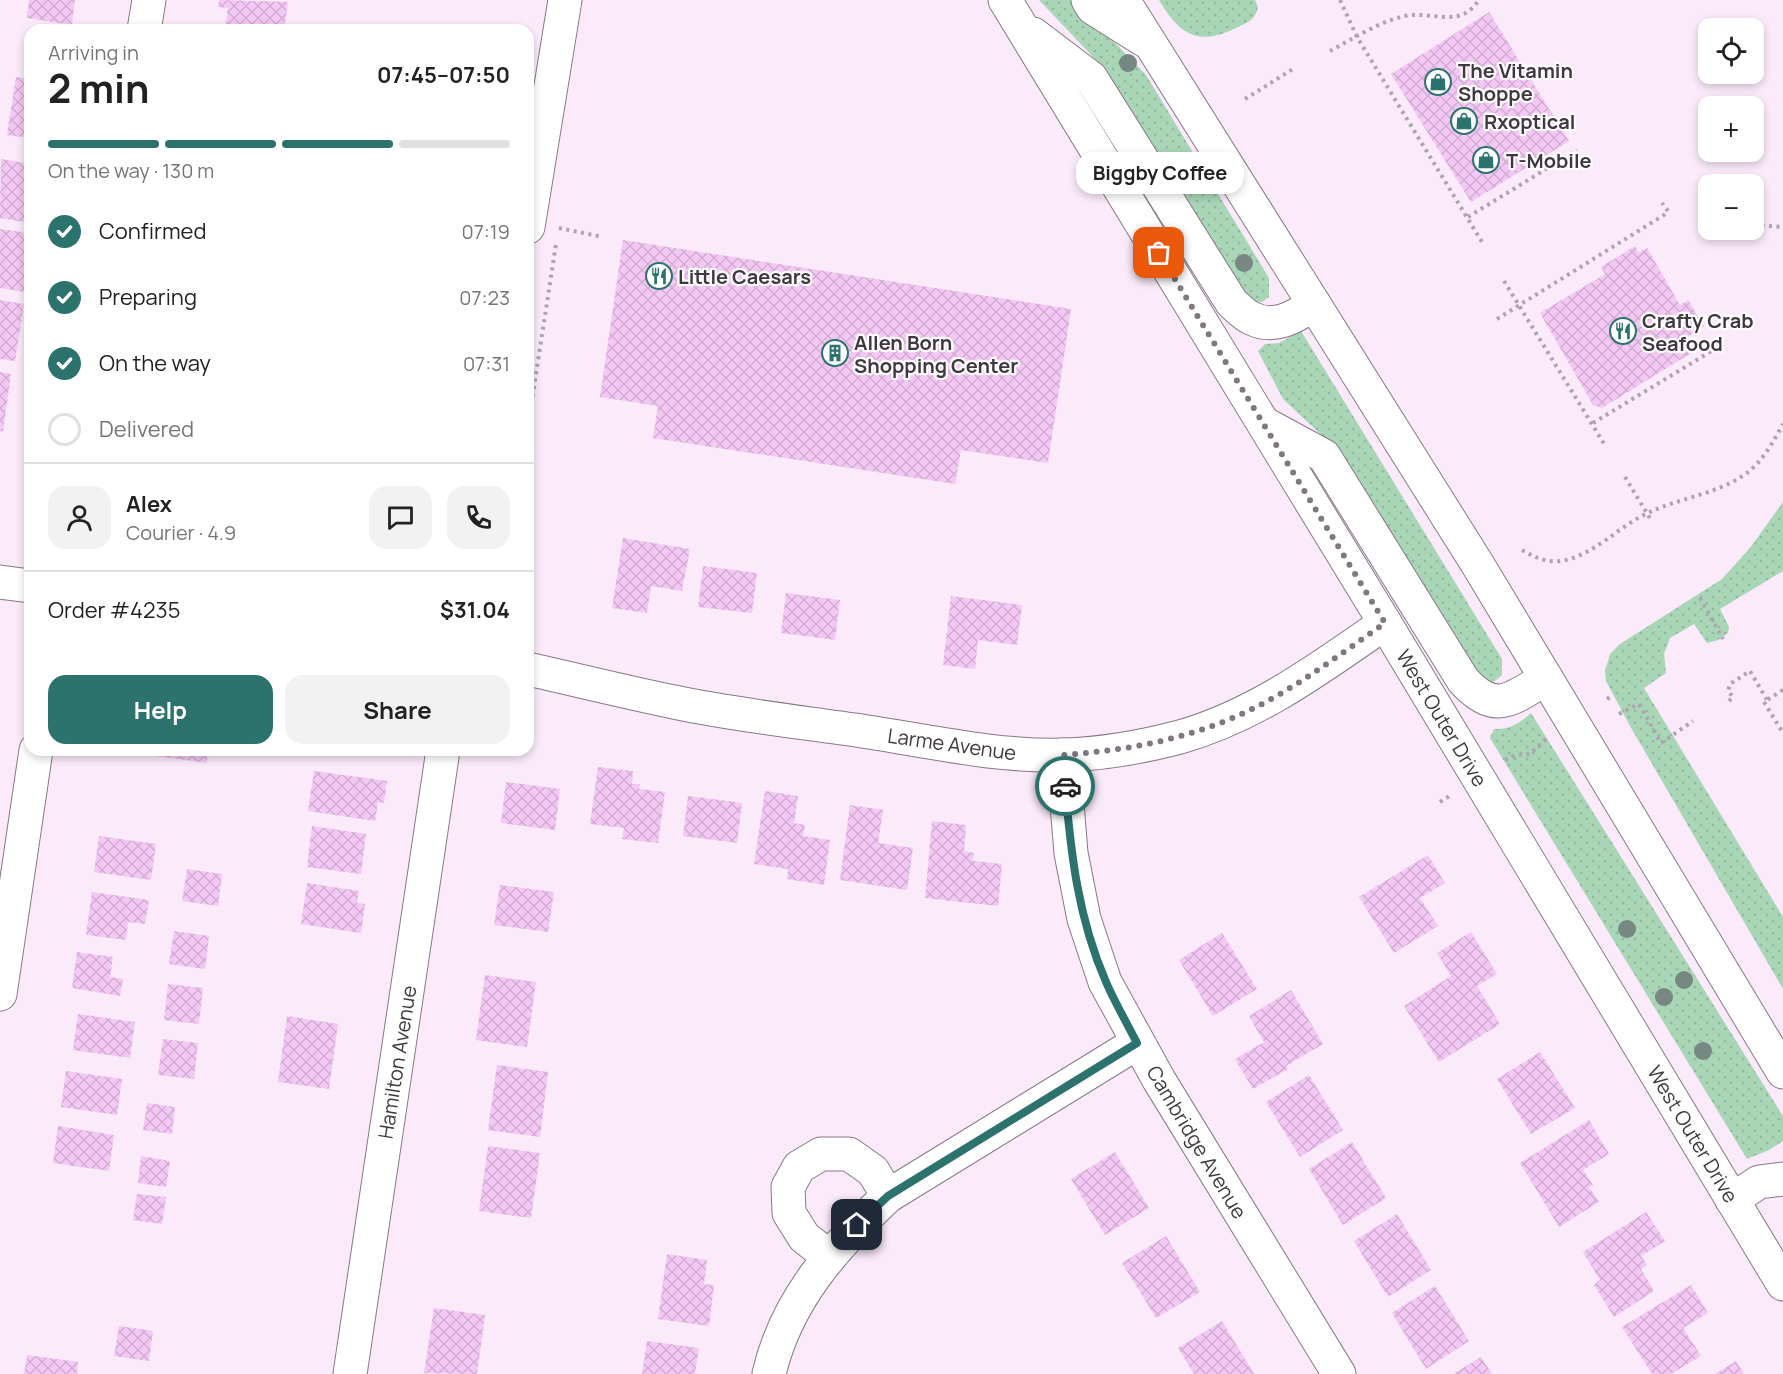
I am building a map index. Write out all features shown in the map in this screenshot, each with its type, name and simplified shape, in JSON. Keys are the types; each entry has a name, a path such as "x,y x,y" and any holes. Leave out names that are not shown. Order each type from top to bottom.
{"main road":[{"path":"145,24 149,0"},
{"path":"543,227 565,0"},
{"path":"1088,0 1093,8 1151,44"},
{"path":"1123,0 1478,565 1783,1072"},
{"path":"1012,12 1091,78 1232,303 1252,319 1275,324 1295,317 1314,304"},
{"name":"West Outer Drive","path":"1012,12 1385,623 1783,1284"},
{"path":"1263,424 1324,456 1463,680 1475,693 1490,701 1506,700 1546,678"},
{"path":"0,582 24,585"},
{"name":"Larme Avenue","path":"534,670 675,703 1006,753 1063,755 1107,752 1145,746 1219,723 1257,707 1291,688 1385,623"},
{"name":"Cambridge Avenue","path":"1063,755 1071,853 1084,919 1106,982 1137,1043 1339,1374"},
{"path":"0,994 35,756"},
{"name":"Hamilton Avenue","path":"350,1374 442,756"},
{"path":"768,1374 782,1333 796,1303 828,1256 888,1196 1137,1043"},
{"path":"828,1256 804,1237 789,1213 788,1187 799,1167 821,1154 849,1154 873,1171 888,1196"},
{"path":"1732,1200 1760,1182 1783,1179"}],"path":[{"path":"1340,0 1357,37 1482,242"},
{"path":"1330,51 1392,20 1414,15 1460,16 1471,11 1478,1"},
{"path":"1245,99 1293,69"},
{"path":"1468,217 1577,150"},
{"path":"1497,319 1664,215 1668,211 1662,203"},
{"path":"1764,226 1783,227"},
{"path":"543,227 603,237"},
{"path":"1504,281 1606,447"},
{"path":"1593,423 1723,344"},
{"path":"1522,550 1547,561 1564,560 1590,551 1647,513 1713,490 1744,475 1758,462 1783,424"},
{"path":"1625,477 1651,520"},
{"path":"1700,598 1723,639"},
{"path":"1729,701 1733,697 1728,691 1730,684 1750,671 1767,700"},
{"path":"1783,690 1764,702 1783,733"},
{"path":"1619,714 1639,704 1661,743 1694,722"},
{"path":"1504,760 1516,755 1530,754 1547,737"}],"green space":[{"path":"1039,0 1079,0 1091,18 1146,75 1269,278 1269,297 1262,302 1250,302 1231,282 1096,60"},
{"path":"1159,0 1255,0 1258,7 1254,17 1246,23 1214,36 1203,37 1193,35 1175,23"},
{"path":"1301,331 1502,659 1502,675 1491,684 1471,677 1329,442 1283,399 1258,351 1265,344 1279,343"},
{"path":"1783,502 1783,571 1720,609 1729,627 1728,633 1718,640 1707,643 1694,624 1670,638 1664,654 1666,673 1644,688 1783,917 1783,989 1630,726 1606,681 1605,671 1610,654 1620,644 1722,579 1750,548"},
{"path":"1531,713 1783,1116 1783,1141 1769,1150 1747,1159 1490,738 1494,729 1514,725"}],"building":[{"path":"29,0 75,0 72,24 27,18"},
{"path":"219,0 288,2 285,24 226,24 228,8 218,7"},
{"path":"1489,12 1569,141 1471,202 1391,74"},
{"path":"16,77 24,78 24,137 7,135"},
{"path":"1,159 24,163 24,222 0,218"},
{"path":"0,229 24,232 24,292 0,288"},
{"name":"Allen Born Shopping Center","path":"623,240 1071,309 1048,463 961,450 955,484 653,438 658,406 600,397"},
{"name":"Crafty Crab Seafood","path":"1635,246 1639,253 1647,248 1680,305 1688,300 1704,326 1688,337 1696,350 1602,408 1593,405 1540,313 1605,274 1601,267"},
{"path":"0,300 24,304 15,361 0,359"},
{"path":"0,372 11,374 3,432 0,431"},
{"path":"623,538 690,549 682,591 651,586 647,613 612,608"},
{"path":"703,566 757,573 752,613 698,607"},
{"path":"786,593 840,600 835,640 781,633"},
{"path":"951,596 1022,605 1017,645 978,640 975,669 943,665"},
{"path":"155,756 208,756 207,763"},
{"path":"598,767 633,771 632,784 640,784 639,789 665,792 658,843 622,839 624,828 590,824"},
{"path":"314,771 387,781 384,803 378,802 375,821 308,811"},
{"path":"506,782 560,789 555,830 501,823"},
{"path":"765,791 798,796 794,823 805,825 803,836 830,840 824,885 787,879 788,869 754,864"},
{"path":"688,796 742,803 737,843 683,836"},
{"path":"850,805 883,810 878,843 913,848 907,890 840,880"},
{"path":"932,821 966,825 964,851 974,853 973,861 1002,864 998,906 925,898"},
{"path":"312,826 366,834 361,874 307,867"},
{"path":"99,836 156,844 151,880 94,872"},
{"path":"1428,855 1445,883 1420,898 1438,926 1394,953 1359,897"},
{"path":"187,869 222,874 218,906 182,901"},
{"path":"307,883 359,891 357,903 365,904 361,933 301,924"},
{"path":"500,885 554,892 548,932 494,925"},
{"path":"92,892 149,900 145,924 128,922 126,940 86,935"},
{"path":"174,931 209,936 205,969 169,964"},
{"path":"1471,932 1497,974 1477,986 1500,1024 1439,1062 1404,1006 1451,976 1437,953"},
{"path":"1222,933 1257,989 1213,1016 1179,960"},
{"path":"77,952 113,957 110,977 123,979 120,996 72,988"},
{"path":"485,975 536,982 527,1047 476,1040"},
{"path":"168,984 203,988 199,1024 164,1020"},
{"path":"1291,990 1323,1044 1286,1066 1288,1069 1253,1089 1235,1059 1264,1042 1249,1016"},
{"path":"78,1014 135,1022 130,1058 73,1050"},
{"path":"287,1016 338,1024 329,1089 278,1082"},
{"path":"163,1039 198,1043 194,1079 158,1075"},
{"path":"1540,1052 1575,1108 1531,1134 1497,1079"},
{"path":"497,1065 548,1072 540,1137 488,1130"},
{"path":"66,1071 122,1079 117,1115 61,1107"},
{"path":"1309,1075 1343,1130 1300,1157 1266,1102"},
{"path":"147,1103 175,1107 172,1134 143,1130"},
{"path":"1589,1120 1609,1154 1583,1170 1593,1185 1589,1187 1599,1202 1559,1227 1520,1163"},
{"path":"58,1126 114,1135 109,1171 53,1163"},
{"path":"1352,1142 1386,1198 1343,1225 1309,1169"},
{"path":"488,1146 540,1153 531,1218 479,1211"},
{"path":"1115,1152 1149,1208 1105,1235 1071,1179"},
{"path":"141,1156 170,1161 166,1187 138,1183"},
{"path":"137,1194 166,1197 162,1224 133,1220"},
{"path":"1646,1212 1665,1241 1641,1256 1647,1265 1641,1269 1654,1291 1614,1317 1594,1285 1600,1280 1583,1252"},
{"path":"1397,1214 1431,1270 1388,1297 1354,1241"},
{"path":"1166,1236 1200,1292 1156,1318 1122,1263"},
{"path":"667,1254 707,1260 704,1284 714,1285 709,1326 658,1319"},
{"path":"1691,1285 1708,1313 1683,1328 1701,1356 1671,1374 1652,1374 1622,1327"},
{"path":"1435,1286 1469,1341 1426,1369 1392,1313"},
{"path":"434,1308 485,1315 477,1374 424,1373"},
{"path":"1222,1321 1254,1374 1194,1374 1178,1348"},
{"path":"119,1326 153,1331 149,1361 114,1356"},
{"path":"647,1341 699,1348 695,1374 642,1374"},
{"path":"27,1355 78,1362 77,1374 24,1374"},
{"path":"1481,1357 1492,1374 1453,1374"},
{"path":"1736,1361 1744,1374 1715,1374"}],"way so far":[{"path":"1065,786 1063,755 1107,752 1145,746 1219,723 1257,707 1291,688 1385,623 1159,253"}],"place":[{"name":"The Vitamin Shoppe","path":"1438,82"},
{"name":"Rxoptical","path":"1464,121"},
{"name":"T-Mobile","path":"1486,160"},
{"name":"Biggby Coffee","path":"1159,253"},
{"name":"Little Caesars","path":"659,276"},
{"name":"Crafty Crab Seafood","path":"1623,331"},
{"name":"Allen Born Shopping Center","path":"835,353"}],"route":[{"path":"857,1225 888,1196 1137,1043 1106,982 1084,919 1071,853 1065,786"}]}
